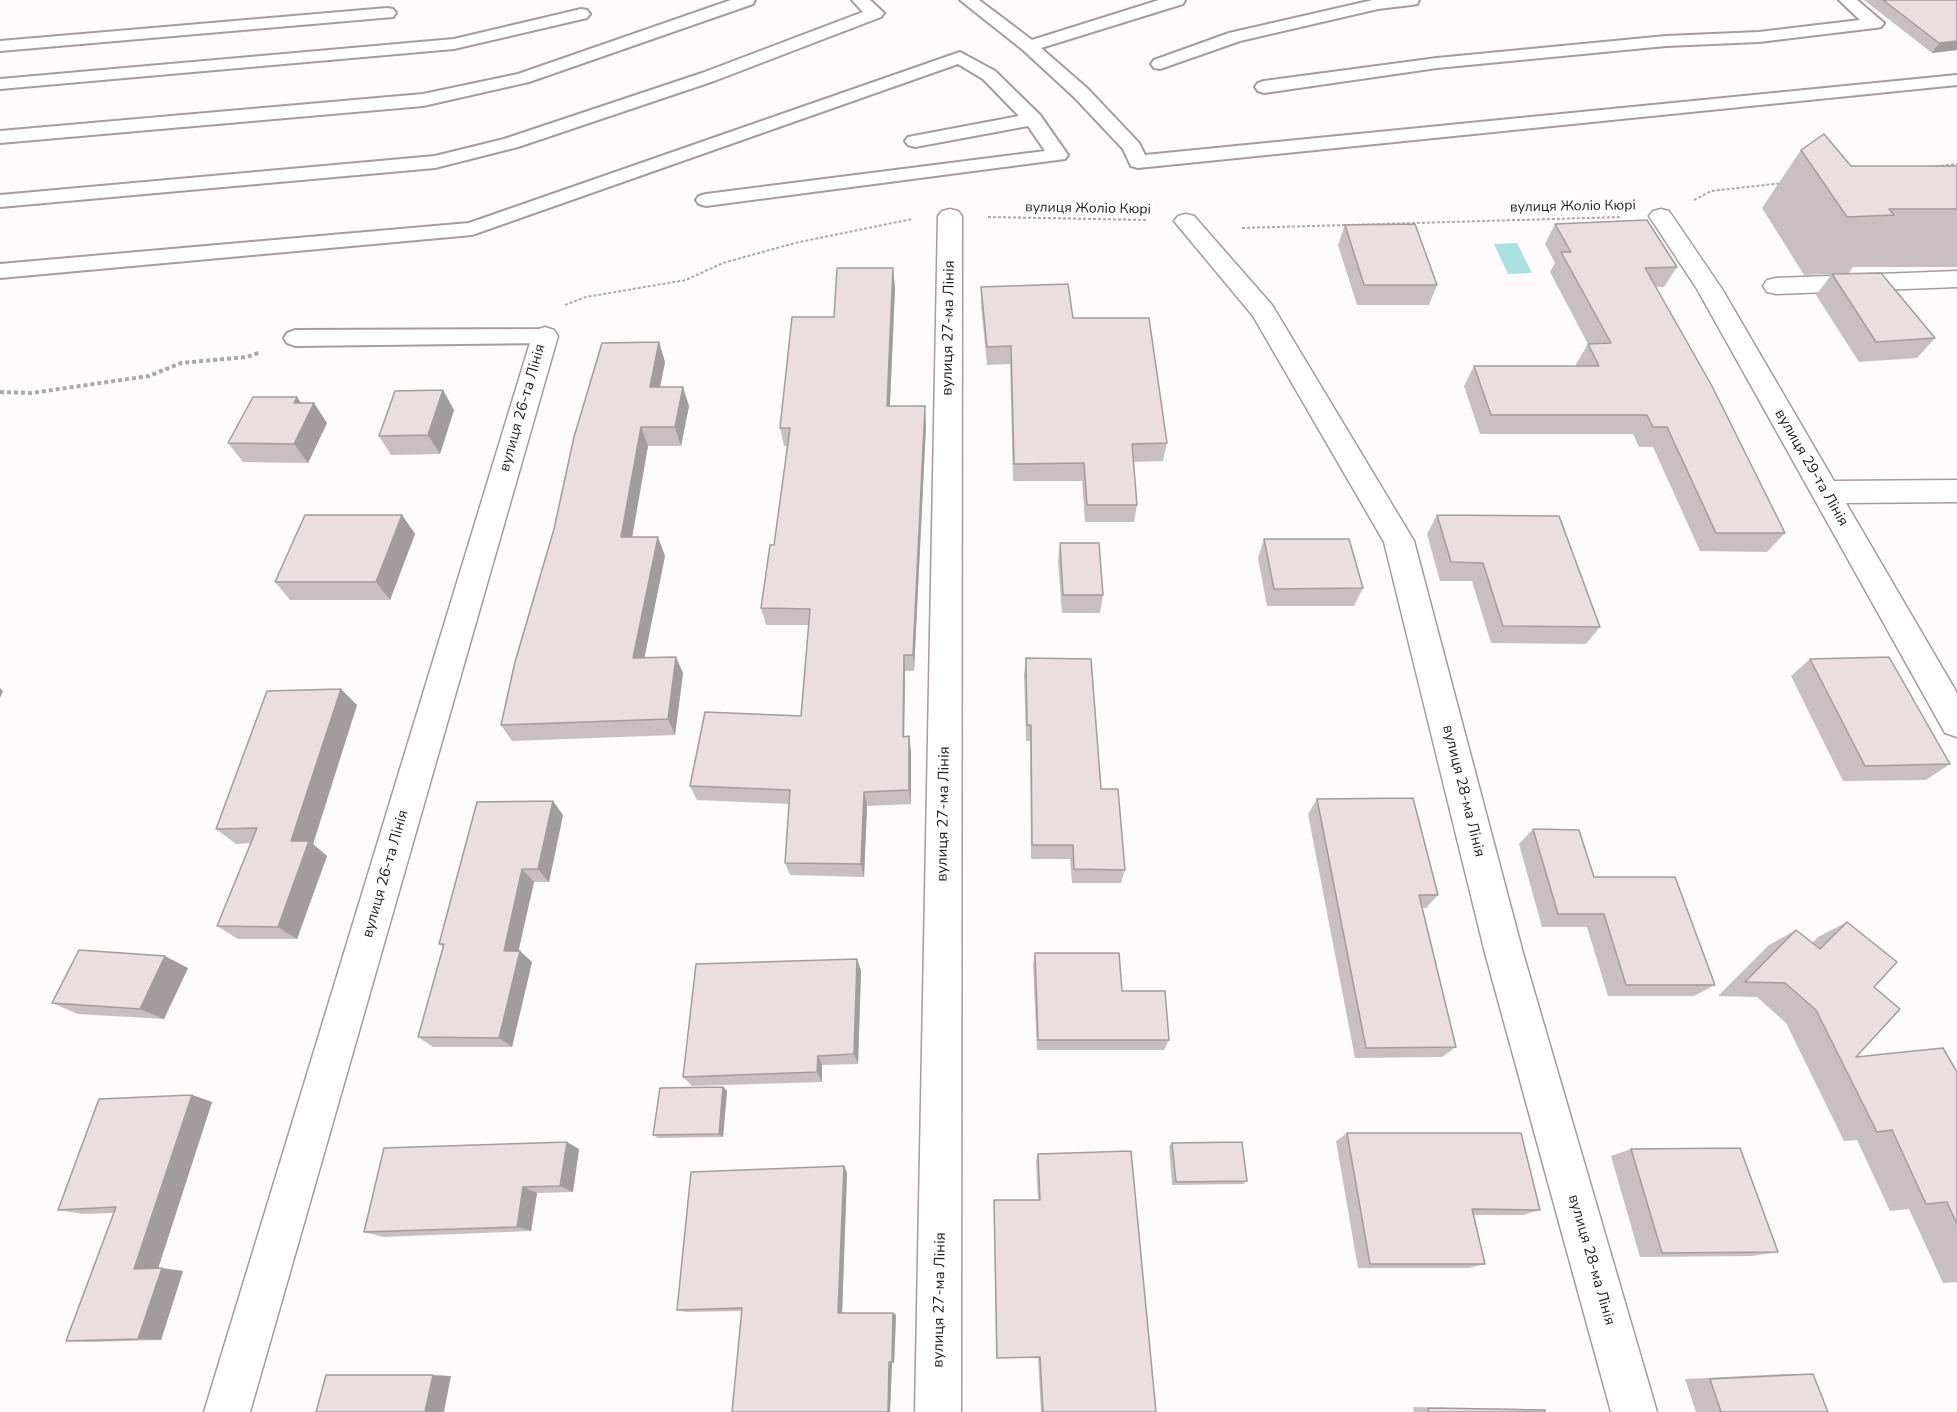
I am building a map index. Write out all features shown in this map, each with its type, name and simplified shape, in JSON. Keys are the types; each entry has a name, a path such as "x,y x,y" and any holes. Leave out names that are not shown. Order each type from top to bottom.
{"street":[{"name":"вулиця 27-ма Лінія","path":"938,1412 950,216"},
{"name":"вулиця 29-та Лінія","path":"1661,216 1709,289 1957,723"},
{"name":"вулиця 28-ма Лінія","path":"1186,221 1263,311 1399,541 1504,953 1634,1412"},
{"path":"1776,286 1957,279"},
{"name":"вулиця 26-та Лінія","path":"227,1412 545,336"},
{"path":"1825,492 1957,491"}],"lane":[{"path":"0,137 423,100 523,78 747,0"},
{"path":"0,201 435,162 511,143 708,77 875,13 860,0"},
{"path":"969,0 1029,46 1081,93 1132,147 1138,162 1957,80"},
{"path":"1029,46 1177,0"},
{"path":"1160,64 1235,37 1376,2 1411,0"},
{"path":"1264,87 1449,62 1666,40 1759,37 1875,23 1847,0"},
{"path":"0,46 387,13"},
{"path":"0,84 454,44 581,14"},
{"path":"0,271 472,229 960,57 989,75 1034,119 1058,155 706,200"},
{"path":"915,141 1034,119"},
{"path":"302,338 545,336"}],"path":[{"path":"1922,168 1957,164"},
{"path":"1711,191 1793,182"},
{"name":"вулиця Жоліо Кюрі","path":"545,336 556,308 586,297 686,280 723,263 795,243 899,221 950,216 1186,221 1230,228 1661,216"},
{"path":"0,392 31,393 149,376 181,363 248,357 302,338"}],"water":[{"path":"1517,243 1532,273 1508,274 1494,244"}],"building":[{"path":"1883,0 1957,0 1957,41 1939,43"},
{"path":"1824,134 1851,166 1957,166 1957,209 1889,209 1894,215 1847,217 1801,150"},
{"path":"1647,220 1677,267 1645,268 1712,386 1785,533 1716,533 1667,427 1653,427 1647,415 1491,415 1474,366 1599,366 1588,344 1611,343 1561,252 1571,252 1555,224"},
{"path":"1415,224 1437,285 1364,285 1345,225"},
{"path":"837,268 893,268 887,406 925,406 913,655 904,655 903,737 909,736 909,790 864,792 861,864 785,863 790,790 690,786 705,712 801,716 810,609 761,608 770,545 774,545 790,428 780,428 792,317 834,317"},
{"path":"1881,273 1935,338 1876,342 1832,274"},
{"path":"1068,284 1073,318 1149,318 1167,443 1132,444 1137,505 1087,505 1084,463 1014,464 1011,346 987,347 981,287"},
{"path":"659,342 650,387 683,387 675,427 641,427 621,537 658,537 633,658 676,657 668,719 501,725 515,662 554,529 574,437 602,343"},
{"path":"443,390 428,435 379,436 395,391"},
{"path":"253,397 297,397 294,403 314,403 294,444 228,443"},
{"path":"305,515 402,515 376,582 275,582"},
{"path":"1437,515 1559,516 1600,627 1503,626 1483,563 1451,562"},
{"path":"1264,539 1349,539 1363,588 1274,589"},
{"path":"1060,543 1099,543 1103,595 1063,595"},
{"path":"1889,657 1950,764 1865,766 1810,659"},
{"path":"1026,658 1091,659 1101,789 1118,789 1125,870 1074,869 1073,845 1032,845 1031,725 1027,725"},
{"path":"341,689 291,841 309,841 278,927 217,926 257,828 216,829 267,691"},
{"path":"1413,798 1438,895 1419,895 1456,1047 1366,1048 1317,799"},
{"path":"553,801 538,869 522,869 504,951 520,951 499,1038 418,1037 444,944 439,944 477,802"},
{"path":"1533,829 1579,830 1594,877 1675,877 1715,985 1626,985 1604,914 1558,914"},
{"path":"1847,922 1897,962 1874,987 1900,1009 1856,1057 1943,1048 1957,1072 1957,1224 1947,1202 1926,1204 1892,1130 1877,1132 1816,1010 1785,983 1745,982 1796,930 1820,949"},
{"path":"79,950 165,956 140,1009 52,1003"},
{"path":"1035,953 1119,953 1122,991 1165,991 1169,1040 1038,1040"},
{"path":"857,959 854,1054 818,1056 817,1072 683,1077 696,964"},
{"path":"723,1087 719,1134 653,1135 660,1088"},
{"path":"192,1095 134,1269 162,1268 138,1339 66,1341 116,1207 58,1210 99,1099"},
{"path":"1347,1133 1521,1133 1540,1210 1472,1209 1485,1264 1370,1264"},
{"path":"567,1142 560,1186 523,1187 517,1227 364,1232 384,1148"},
{"path":"1242,1142 1247,1181 1176,1182 1172,1143"},
{"path":"1740,1148 1778,1252 1662,1253 1631,1149"},
{"path":"1131,1151 1156,1412 1043,1412 1040,1357 997,1358 994,1200 1040,1200 1038,1154"},
{"path":"844,1166 838,1313 893,1313 888,1412 732,1412 742,1308 677,1310 691,1172"},
{"path":"1813,1374 1828,1412 1721,1412 1710,1379"},
{"path":"326,1375 433,1375 425,1412 316,1412"},
{"path":"1428,1408 1545,1410 1545,1412 1429,1412"}]}
